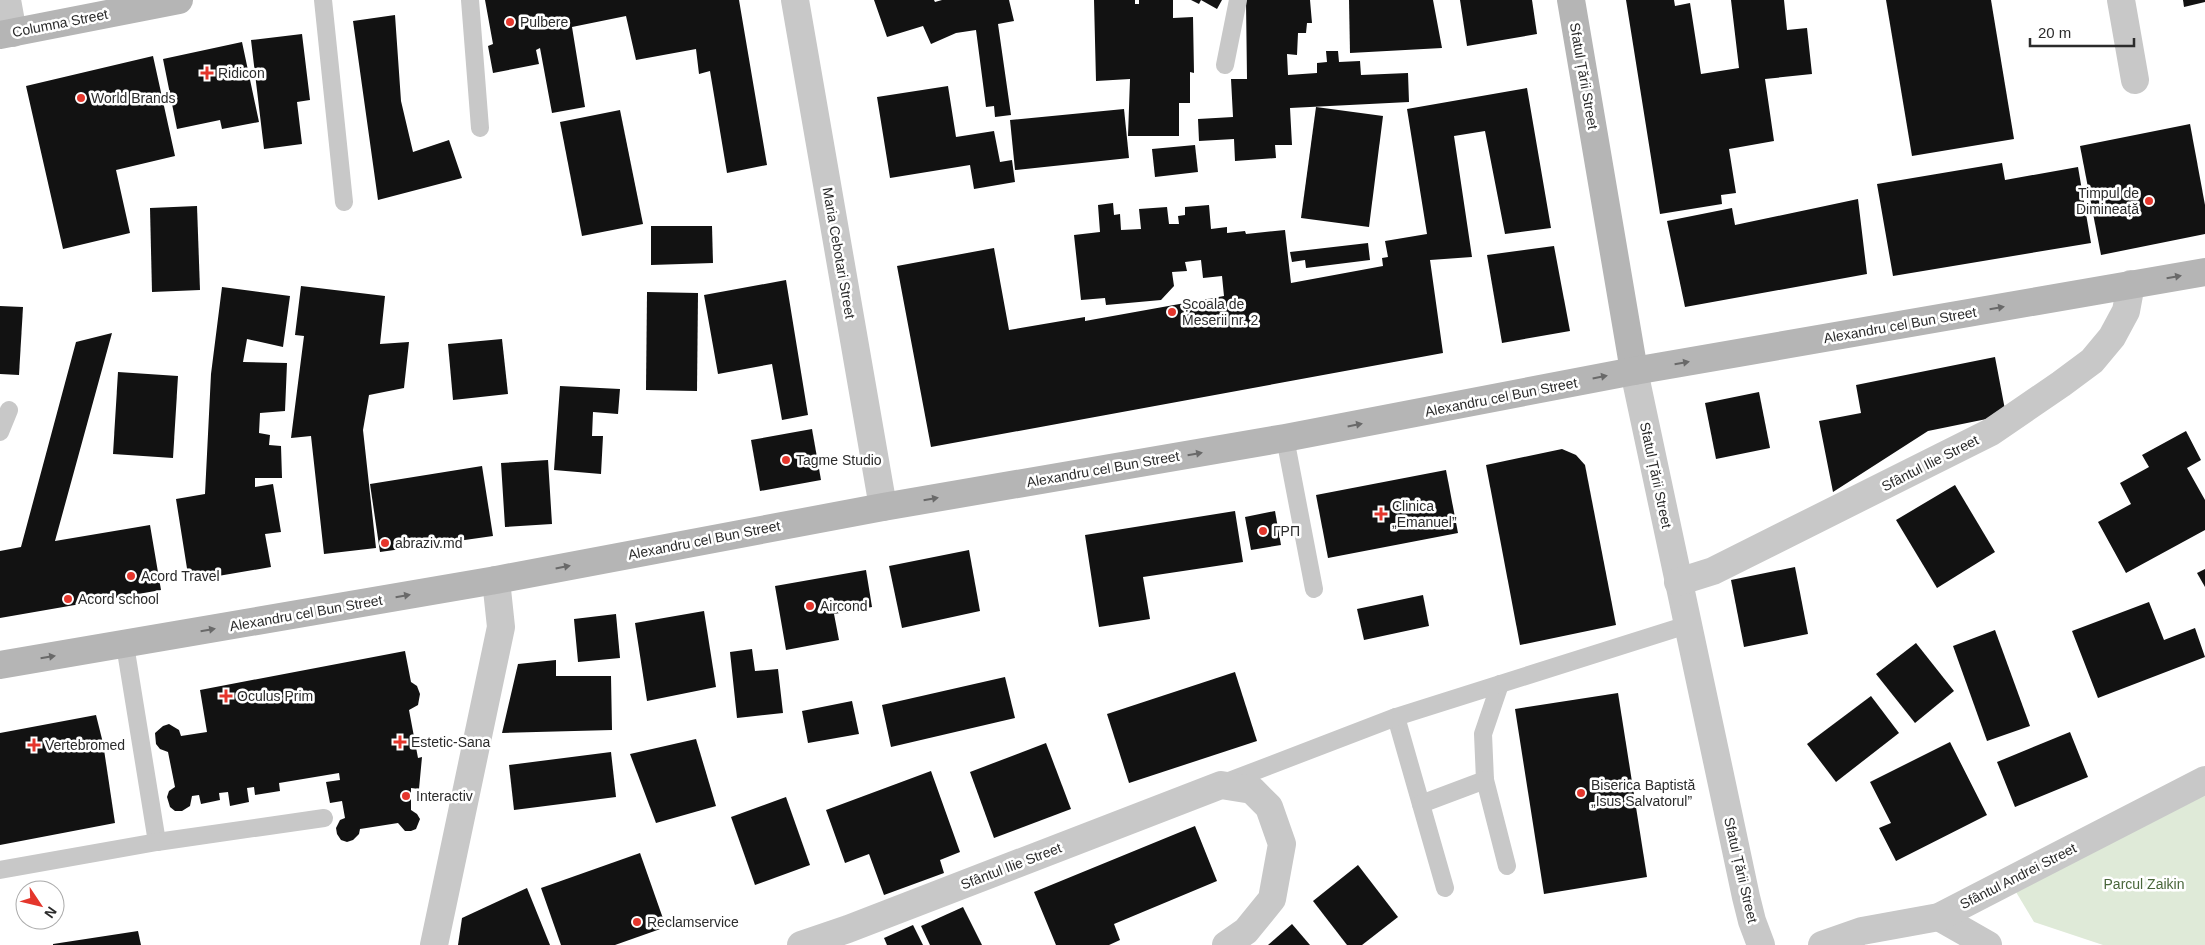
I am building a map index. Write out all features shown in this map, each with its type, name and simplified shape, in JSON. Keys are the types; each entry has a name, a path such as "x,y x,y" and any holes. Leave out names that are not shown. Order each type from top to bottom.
{"main road":[{"name":"Columna Street","path":"6,34 179,0"},
{"name":"Sfatul Țării Street","path":"1571,0 1634,371"},
{"name":"Alexandru cel Bun Street","path":"0,665 496,580 883,507 1285,438 1634,371 2205,272"}],"street":[{"path":"6,34 7,0"},
{"name":"Maria Cebotari Street","path":"795,0 883,507"},
{"path":"2121,0 2135,80"},
{"name":"Sfântul Ilie Street","path":"1678,582 1722,567 1991,432 2092,361 2112,337 2126,311 2131,284"},
{"name":"Sfatul Țării Street","path":"1634,371 1746,897 1752,922 1761,945"},
{"path":"434,945 501,627 496,580"},
{"name":"Sfântul Andrei Street","path":"1822,945 1862,930 1939,917 2205,780"},
{"path":"1221,785 1252,790 1269,807 1282,844 1272,898 1246,930 1226,945"},
{"name":"Sfântul Ilie Street","path":"801,945 848,929 1221,785"},
{"path":"1939,917 1988,945"}],"lane":[{"path":"323,0 344,202"},
{"path":"470,0 480,128"},
{"path":"1225,65 1238,0"},
{"path":"0,432 9,410"},
{"path":"1285,438 1314,589"},
{"path":"1221,785 1396,717 1687,625"},
{"path":"125,645 157,842"},
{"path":"1500,684 1483,734 1485,780 1507,866"},
{"path":"1396,717 1445,888"},
{"path":"1422,804 1485,780"},
{"path":"0,870 157,842 324,818"}],"green space":[{"name":"Parcul Zaikin","path":"2205,790 2205,945 2103,945 2034,922 2007,877"}],"building":[{"path":"485,0 739,0 767,165 727,173 710,71 699,74 696,49 636,60 626,16 572,27 585,107 552,113 540,48 536,50 539,64 493,73 488,46 493,44"},
{"path":"874,0 934,0 935,2 942,0 1009,0 1014,21 998,24 1011,115 995,117 994,106 986,107 976,30 956,33 931,44 923,26 887,37"},
{"path":"1094,0 1135,0 1135,4 1139,4 1139,0 1173,0 1173,18 1193,17 1194,73 1190,72 1190,103 1179,103 1179,136 1128,136 1130,79 1096,81"},
{"path":"1191,0 1201,0 1199,4"},
{"path":"1201,0 1222,0 1217,9"},
{"path":"1246,0 1310,0 1312,23 1307,23 1306,33 1298,33 1297,55 1287,54 1288,75 1317,73 1317,63 1327,62 1326,51 1338,51 1339,62 1360,61 1361,75 1408,73 1409,102 1290,108 1292,145 1275,145 1276,158 1235,161 1234,139 1199,141 1198,119 1233,117 1231,79 1247,79"},
{"path":"1349,0 1433,0 1442,48 1350,53"},
{"path":"1460,0 1532,0 1537,34 1467,46"},
{"path":"1626,0 1674,0 1675,6 1690,3 1701,74 1739,68 1731,0 1784,0 1787,30 1807,28 1812,74 1765,79 1774,141 1729,149 1736,193 1721,195 1722,204 1660,214"},
{"path":"1886,0 1991,0 2014,139 1912,156"},
{"path":"2183,0 2205,0 2205,2 2184,7"},
{"path":"395,15 401,101 413,152 449,140 462,178 378,200 353,21"},
{"path":"302,34 310,100 297,102 302,144 264,149 251,40"},
{"path":"242,42 259,122 222,129 220,120 177,129 163,59"},
{"path":"153,56 175,156 116,170 130,233 63,249 26,86"},
{"path":"948,86 956,137 994,131 1000,162 1012,160 1015,182 974,189 970,165 890,178 877,97"},
{"name":"Școala de Meserii nr. 2","path":"1527,88 1551,228 1505,234 1485,131 1454,136 1472,257 1430,260 1443,353 931,447 897,266 994,248 1009,330 1085,317 1085,321 1224,296 1222,276 1203,278 1201,260 1185,262 1187,271 1172,272 1174,286 1161,300 1106,305 1105,298 1081,300 1074,235 1100,232 1098,205 1113,203 1114,215 1120,214 1121,230 1141,229 1139,209 1167,207 1169,224 1179,224 1178,216 1185,215 1185,207 1209,205 1211,229 1227,227 1227,233 1245,231 1246,234 1285,230 1291,283 1383,266 1382,258 1388,257 1385,241 1427,234 1407,109"},
{"path":"1316,107 1383,116 1369,227 1301,218"},
{"path":"1124,109 1129,158 1015,170 1010,120"},
{"path":"620,110 643,224 582,236 560,122"},
{"path":"2190,124 2205,205 2205,234 2101,255 2080,146"},
{"path":"1195,145 1198,172 1155,177 1152,149"},
{"path":"2002,163 2005,180 2078,167 2091,243 1893,276 1877,184"},
{"path":"1858,199 1867,274 1685,307 1667,221 1732,208 1735,225"},
{"path":"197,206 200,290 152,292 150,208"},
{"path":"651,226 712,226 713,263 651,265"},
{"path":"1368,243 1370,260 1306,268 1305,260 1292,262 1290,252"},
{"path":"1554,246 1570,331 1502,343 1487,255"},
{"path":"786,280 808,415 782,420 772,364 718,374 704,295"},
{"path":"301,286 385,296 380,344 409,342 404,388 369,395 363,430 376,548 324,554 311,436 291,438 304,336 295,335"},
{"path":"222,287 290,296 283,347 247,339 243,362 287,363 285,411 260,413 259,433 270,435 269,445 281,446 282,478 255,478 255,487 273,484 281,532 265,534 271,567 189,581 176,499 205,494 211,374"},
{"path":"647,292 698,293 697,391 646,390"},
{"path":"0,306 23,307 19,375 0,374"},
{"path":"112,333 55,541 150,525 161,590 0,618 0,551 21,547 76,342"},
{"path":"502,339 508,394 453,400 448,344"},
{"path":"1995,357 2006,415 1928,431 1833,492 1819,421 1861,413 1856,385"},
{"path":"118,372 178,376 173,458 113,454"},
{"path":"560,386 620,389 618,414 593,412 592,436 603,436 601,474 554,470"},
{"path":"1759,392 1770,448 1716,459 1705,403"},
{"name":"Tagme Studio","path":"812,429 821,480 760,491 751,440"},
{"path":"2186,431 2201,460 2187,468 2205,500 2205,530 2126,573 2098,522 2131,504 2120,483 2149,467 2142,455"},
{"path":"1562,449 1576,455 1585,465 1616,625 1520,645 1486,465"},
{"path":"548,460 552,524 505,527 501,463"},
{"path":"482,466 493,536 380,552 370,484"},
{"path":"1446,470 1458,533 1328,558 1316,495"},
{"path":"1955,485 1995,552 1937,588 1896,520"},
{"path":"1235,511 1243,562 1143,577 1150,619 1099,627 1085,535"},
{"name":"ГРП","path":"1275,511 1281,545 1251,550 1245,517"},
{"path":"969,550 980,611 902,628 889,566"},
{"path":"1795,567 1808,634 1744,647 1731,580"},
{"path":"2205,569 2205,587 2197,573"},
{"path":"866,570 872,607 834,614 839,640 786,650 775,586"},
{"path":"1423,595 1429,626 1364,640 1357,609"},
{"path":"2149,602 2164,640 2195,628 2205,657 2098,698 2072,631"},
{"path":"704,611 716,687 647,701 635,623"},
{"path":"616,614 620,658 578,662 574,619"},
{"path":"1995,630 2030,726 1987,741 1953,646"},
{"path":"1916,643 1954,691 1915,723 1876,674"},
{"path":"752,649 755,671 778,669 783,713 737,718 730,652"},
{"path":"405,651 411,682 417,686 420,694 418,705 409,710 418,758 422,757 419,789 411,788 411,810 420,819 416,829 405,831 398,823 360,829 359,834 353,840 347,842 341,840 336,828 340,820 345,818 342,801 330,803 326,782 340,780 339,773 279,783 280,791 255,795 254,787 247,788 249,802 230,806 228,792 219,793 220,800 201,804 199,795 192,796 190,806 182,811 175,811 170,807 167,797 169,791 175,787 168,752 160,749 156,744 155,733 163,726 169,724 179,730 181,736 207,732 200,690"},
{"path":"556,660 556,676 611,676 612,730 502,733 518,664"},
{"path":"1235,672 1257,741 1129,783 1107,714"},
{"path":"1005,677 1015,718 891,747 882,705"},
{"name":"Biserica Baptistă „Isus Salvatorul”","path":"1618,693 1647,877 1544,894 1515,709"},
{"path":"1871,696 1899,733 1836,782 1807,744"},
{"path":"852,701 859,734 808,743 802,711"},
{"path":"96,715 103,743 115,823 0,845 0,733"},
{"path":"2070,732 2088,777 2015,807 1997,762"},
{"path":"696,739 716,806 656,823 630,754"},
{"path":"1950,742 1987,815 1896,861 1879,828 1891,823 1870,782"},
{"path":"1046,743 1071,809 994,838 970,772"},
{"path":"611,752 616,797 514,810 509,765"},
{"path":"931,771 960,852 940,860 944,873 884,895 869,854 845,863 826,810"},
{"path":"786,797 810,865 755,885 731,817"},
{"path":"1195,826 1217,881 1114,924 1120,940 1109,945 1056,945 1034,892"},
{"path":"640,853 666,927 615,945 561,945 541,888"},
{"path":"1358,865 1398,917 1362,945 1347,945 1313,901"},
{"path":"527,888 550,945 458,945 462,918"},
{"path":"963,907 982,945 930,945 921,926"},
{"path":"1292,924 1310,945 1268,945"},
{"path":"913,925 923,945 887,945 884,938"},
{"path":"138,931 141,945 53,945 53,944"}],"place":[{"name":"Pulbere","path":"510,22"},
{"name":"Ridicon","path":"207,73"},
{"name":"World Brands","path":"81,98"},
{"name":"Timpul de Dimineață","path":"2149,201"},
{"name":"Școala de Meserii nr. 2","path":"1172,312"},
{"name":"Tagme Studio","path":"786,460"},
{"name":"Clinica „Emanuel”","path":"1381,514"},
{"name":"ГРП","path":"1263,531"},
{"name":"abraziv.md","path":"385,543"},
{"name":"Acord Travel","path":"131,576"},
{"name":"Acord school","path":"68,599"},
{"name":"Aircond","path":"810,606"},
{"name":"Oculus Prim","path":"226,696"},
{"name":"Estetic-Sana","path":"400,742"},
{"name":"Vertebromed","path":"34,745"},
{"name":"Biserica Baptistă „Isus Salvatorul”","path":"1581,793"},
{"name":"Interactiv","path":"406,796"},
{"name":"Reclamservice","path":"637,922"}]}
